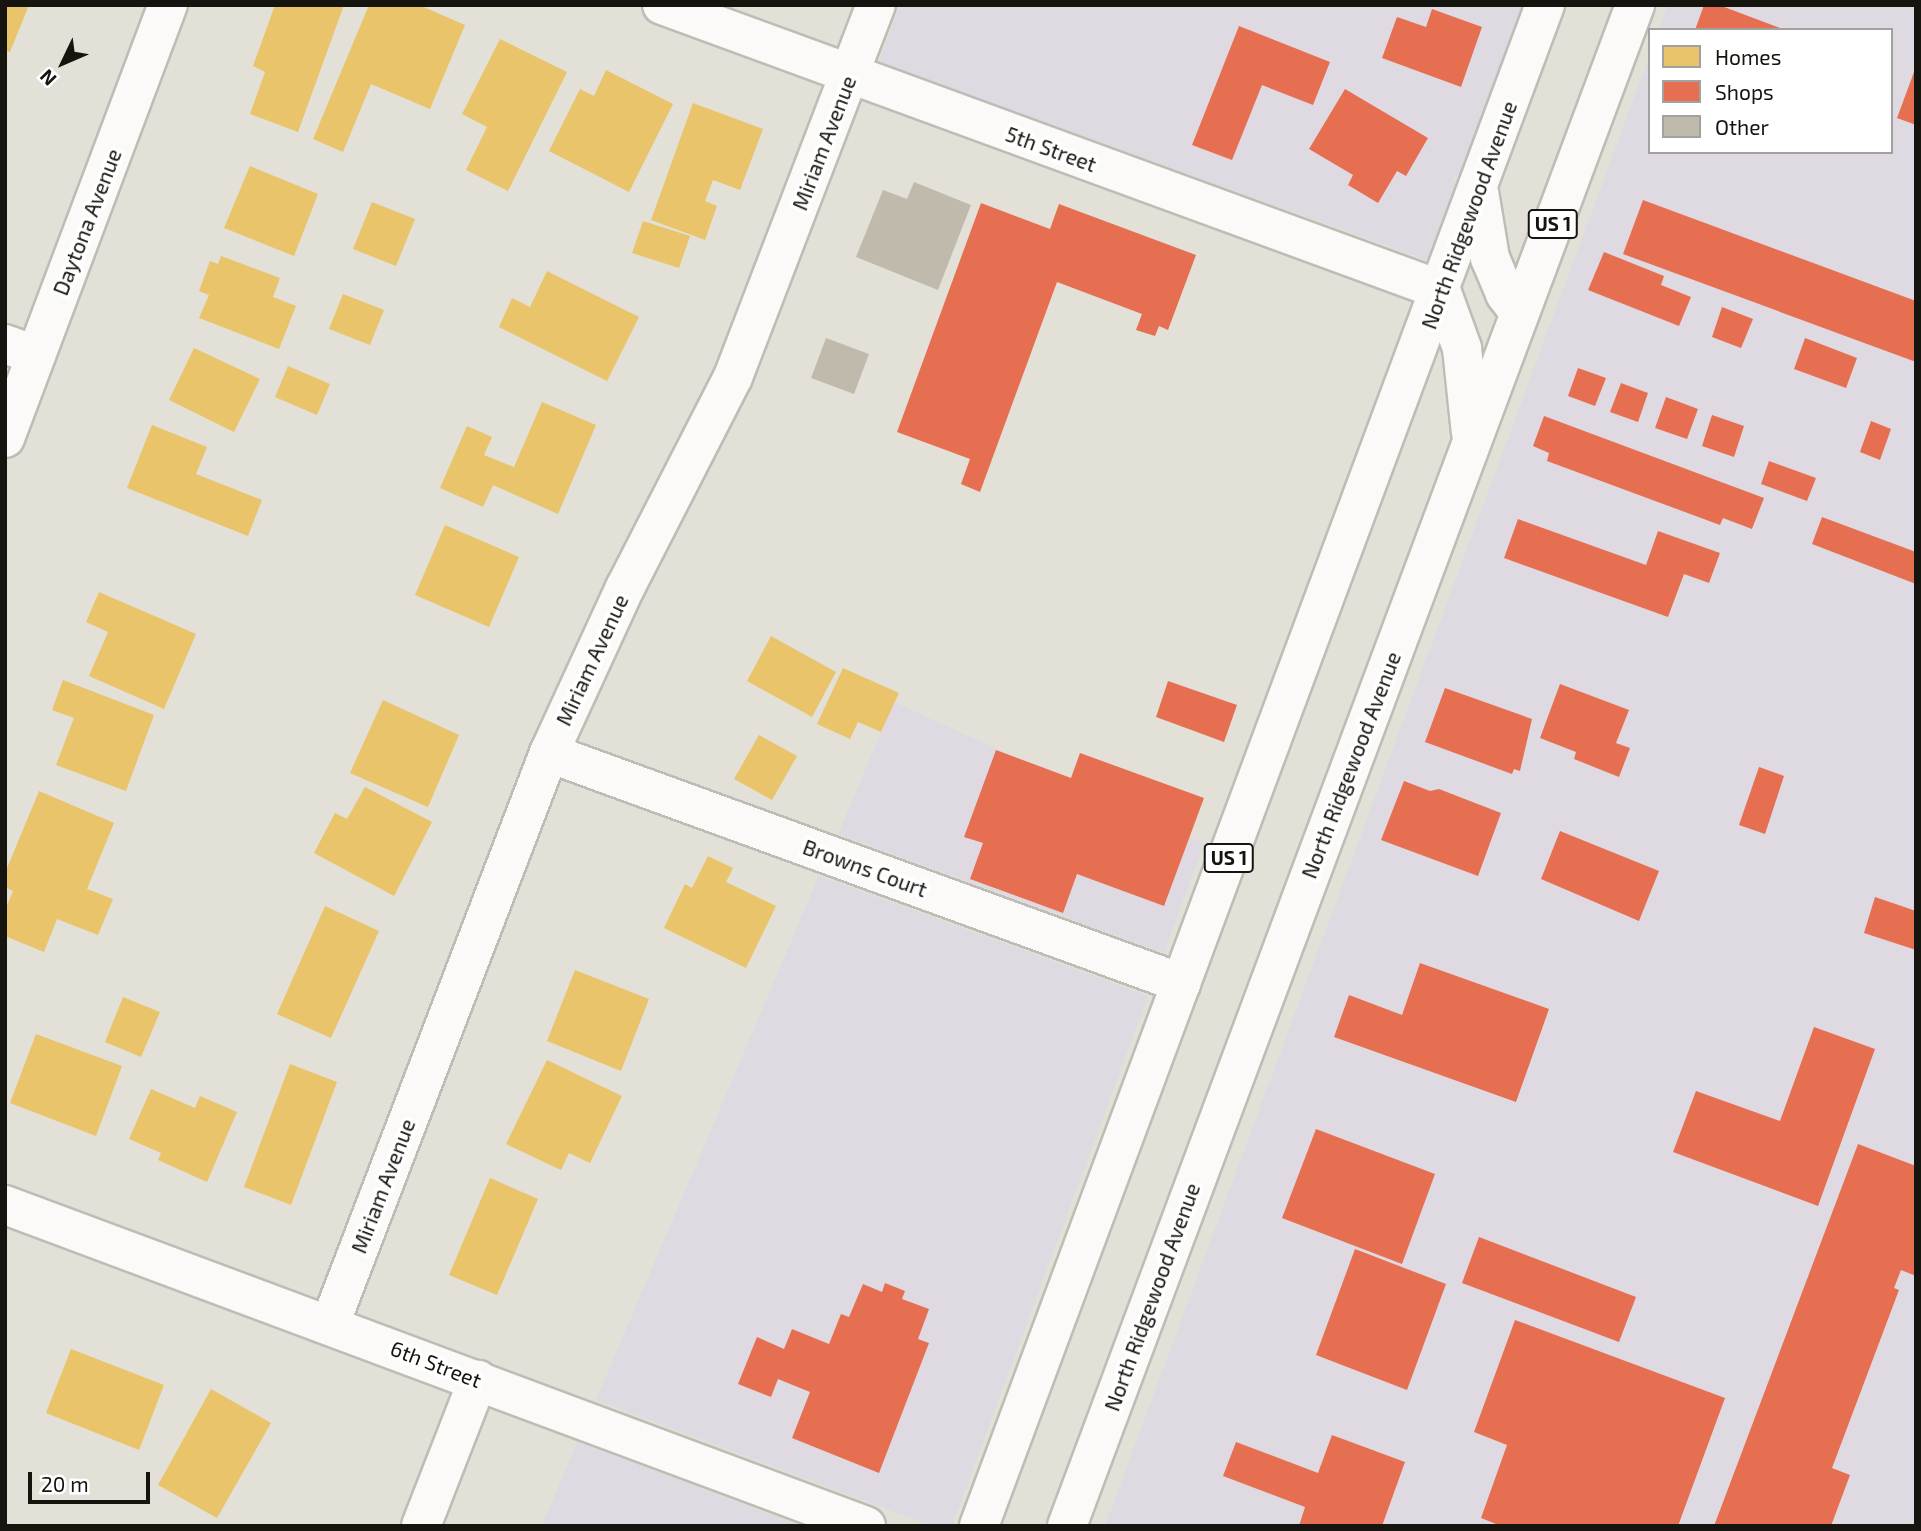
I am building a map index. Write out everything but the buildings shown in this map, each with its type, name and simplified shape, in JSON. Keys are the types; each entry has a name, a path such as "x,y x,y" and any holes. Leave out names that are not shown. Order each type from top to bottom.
{"street":[{"name":"Daytona Avenue","path":"5,438 21,350 169,5"},
{"name":"5th Street","path":"662,5 1441,290"},
{"name":"Miriam Avenue","path":"330,1324 549,753 625,588 733,377 876,5"},
{"name":"North Ridgewood Avenue","path":"979,1526 1479,190 1545,5"},
{"name":"North Ridgewood Avenue","path":"1066,1526 1635,5"},
{"path":"1479,190 1490,258 1505,294 1520,313"},
{"path":"1441,290 1462,348 1472,443"},
{"name":"Browns Court","path":"549,753 1181,983"},
{"name":"6th Street","path":"5,1205 866,1526"},
{"path":"421,1526 478,1380"}],"shaded area":[{"path":"900,5 1522,5 1462,173 1453,176 1456,191 1429,261 879,62"},
{"path":"1668,5 1916,5 1916,1526 1105,1526 1648,60 1648,154 1893,154 1893,28 1660,28"},
{"path":"894,702 1204,844 1164,953 838,834"},
{"path":"819,876 1148,996 952,1526 932,1526 596,1400"},
{"path":"577,1442 618,1457 800,1526 542,1526"}]}
